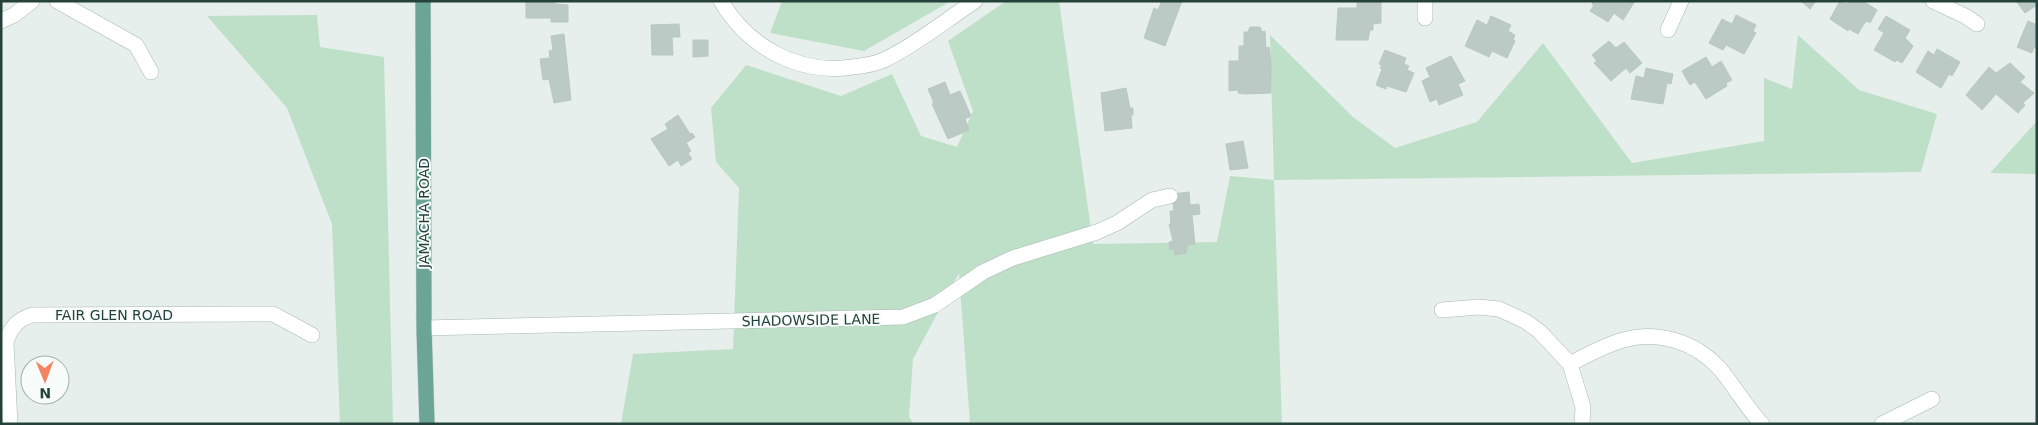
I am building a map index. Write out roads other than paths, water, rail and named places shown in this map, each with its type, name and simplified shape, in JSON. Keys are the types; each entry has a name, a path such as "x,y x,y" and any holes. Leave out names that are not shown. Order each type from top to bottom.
{"main road":[{"name":"JAMACHA ROAD","path":"423,1 424,328 427,424"}],"street":[{"path":"1,21 14,15 32,1"},
{"path":"57,1 136,45 151,72"},
{"path":"721,1 729,16 745,32 769,51 798,64 832,69 864,66 884,60 975,1"},
{"path":"1424,1 1425,18"},
{"path":"1668,30 1681,1"},
{"path":"1933,1 1965,16 1977,24"},
{"name":"SHADOWSIDE LANE","path":"424,328 903,316 935,305 982,272 1013,258 1097,232 1117,223 1152,200 1170,196"},
{"path":"1442,310 1479,307 1499,309 1525,320 1539,331 1570,364 1583,407 1582,424"},
{"name":"FAIR GLEN ROAD","path":"10,424 6,342 10,330 20,319 32,315 273,314 312,335"},
{"path":"1570,364 1623,340 1648,336 1674,340 1687,345 1710,360 1721,370 1748,410 1762,424"},
{"path":"1882,424 1932,399"}]}
